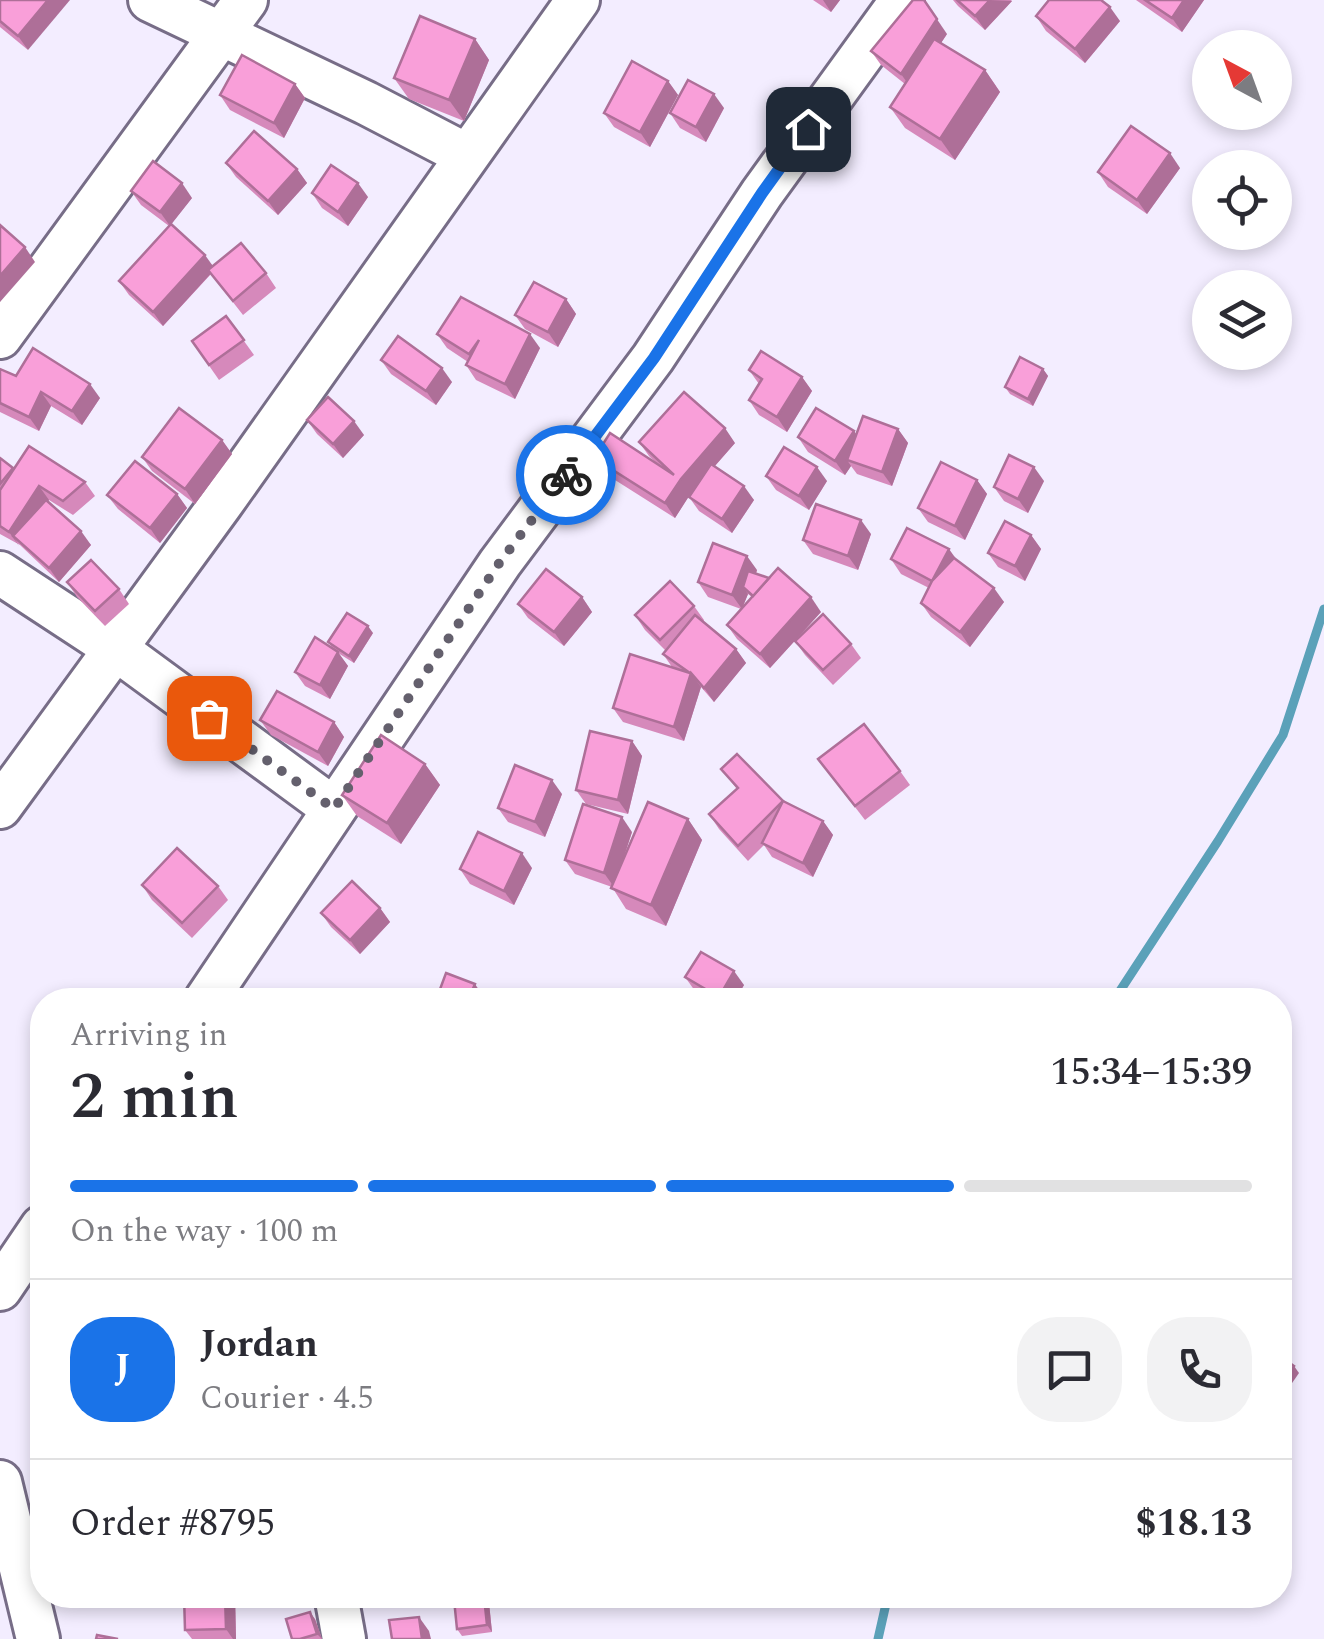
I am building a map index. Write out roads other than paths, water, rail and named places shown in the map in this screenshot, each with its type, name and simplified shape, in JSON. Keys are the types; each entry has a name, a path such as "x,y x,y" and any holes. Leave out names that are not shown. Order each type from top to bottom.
{"street":[{"path":"150,0 466,155"},
{"path":"0,337 246,0"},
{"path":"0,807 221,504 578,0"},
{"path":"214,988 500,562 654,358 762,193 902,0"},
{"path":"0,572 116,649 334,809"},
{"path":"0,1288 30,1244"},
{"path":"0,1482 30,1606"},
{"path":"30,1608 38,1639"},
{"path":"338,1608 344,1639"}],"waterway":[{"path":"1122,988 1283,735 1324,609"},
{"path":"878,1639 885,1608"}]}
